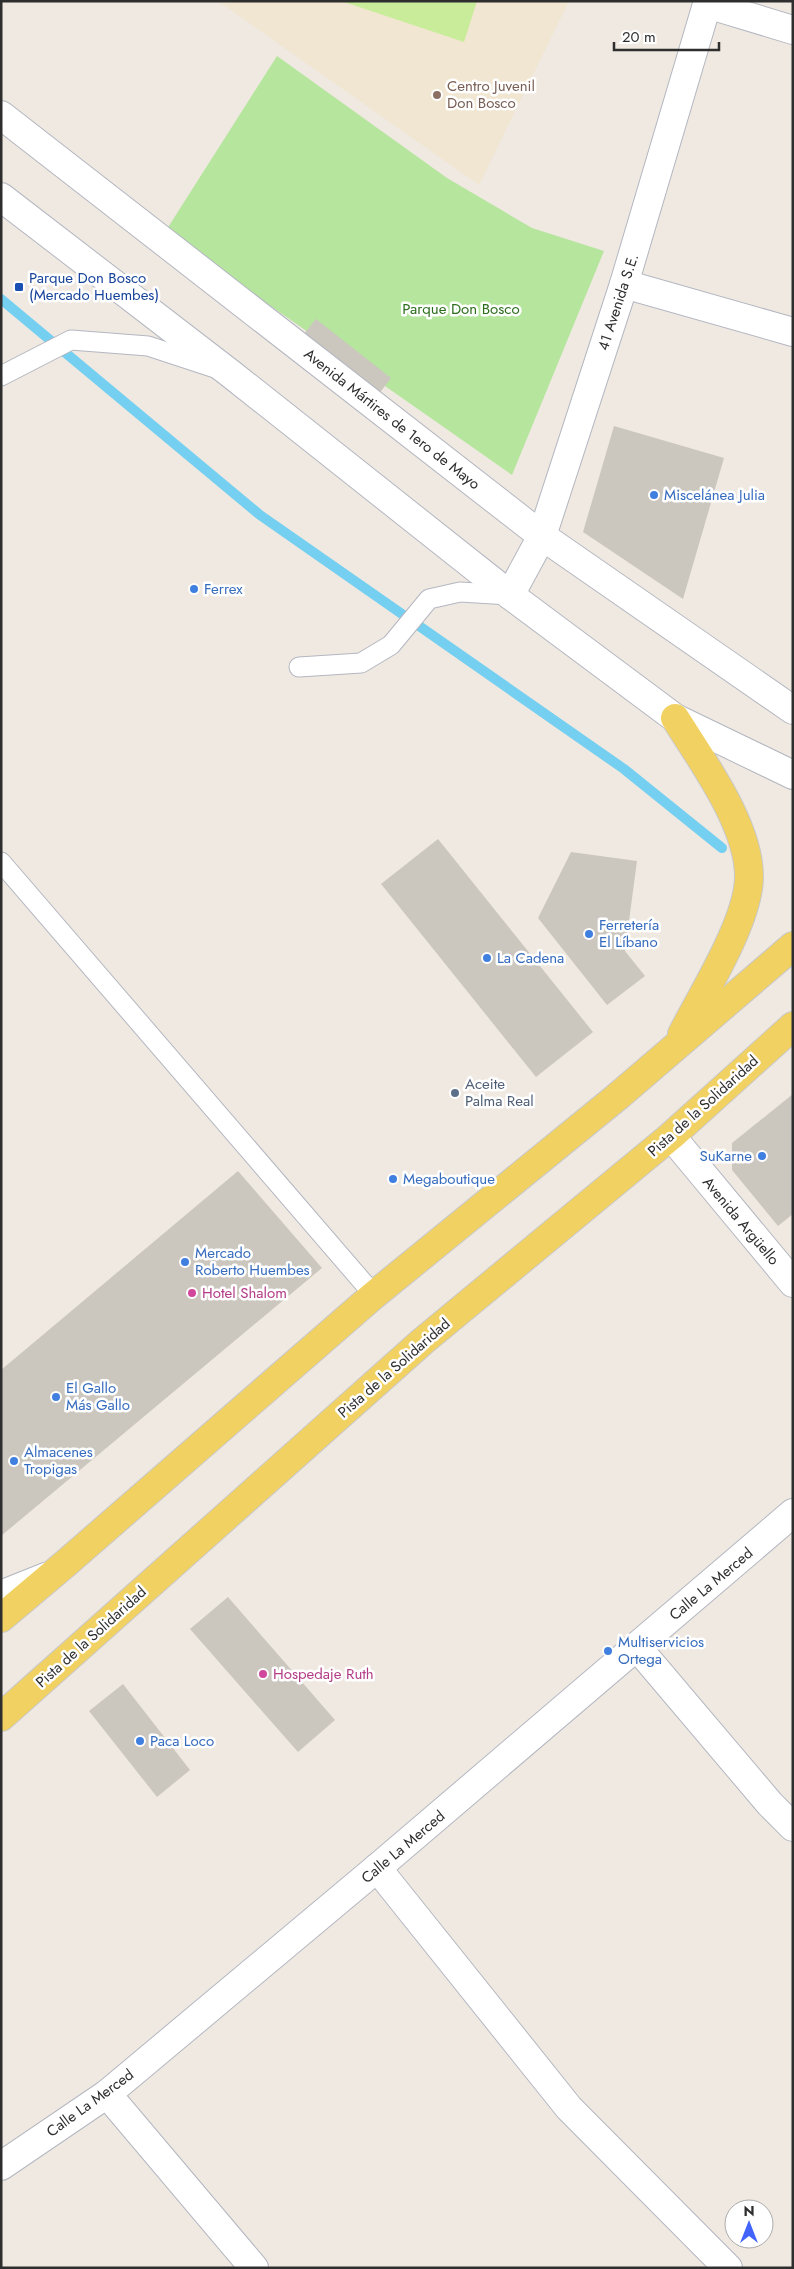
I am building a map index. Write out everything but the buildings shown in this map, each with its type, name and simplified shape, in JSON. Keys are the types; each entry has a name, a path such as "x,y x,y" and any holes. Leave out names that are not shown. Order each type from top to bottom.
{"main road":[{"path":"675,718 724,799 744,847 749,878 746,899 739,923 676,1046"},
{"path":"1,1618 374,1295 676,1046 793,946"},
{"name":"Pista de la Solidaridad","path":"1,1717 423,1341 670,1136 793,1026"}],"street":[{"path":"707,3 793,30"},
{"name":"41 Avenida S.E.","path":"510,595 542,536 624,284 707,3"},
{"name":"Avenida Mártires de 1ero de Mayo","path":"1,115 542,536 793,710"},
{"path":"1,197 231,374 510,595 675,718 793,775"},
{"path":"624,284 793,332"},
{"name":"Avenida Argüello","path":"670,1136 793,1283"},
{"name":"Calle La Merced","path":"1,2166 107,2094 377,1868 793,1513"},
{"path":"637,1646 770,1804 793,1827"},
{"path":"377,1868 569,2108 728,2268"},
{"path":"107,2094 254,2268"}],"lane":[{"path":"1,376 71,340 148,346 231,374"},
{"path":"299,667 360,663 392,646 429,599 460,592 510,595"},
{"path":"1,862 374,1295"},
{"path":"1,1590 65,1564"}],"shaded area":[{"name":"Centro Juvenil Don Bosco","path":"218,1 569,1 479,185"}],"green space":[{"path":"341,1 477,1 464,42"},
{"name":"Parque Don Bosco","path":"277,56 447,178 532,228 604,251 512,475 165,232"}],"waterway":[{"path":"1,299 260,515 624,769 722,848"}],"place":[{"name":"Centro Juvenil Don Bosco","path":"437,95"},
{"name":"Parque Don Bosco (Mercado Huembes)","path":"19,287"},
{"name":"Miscelánea Julia","path":"654,495"},
{"name":"Ferrex","path":"194,589"},
{"name":"Ferretería El Líbano","path":"589,934"},
{"name":"La Cadena","path":"487,958"},
{"name":"Aceite Palma Real","path":"455,1093"},
{"name":"SuKarne","path":"762,1156"},
{"name":"Megaboutique","path":"393,1179"},
{"name":"Mercado Roberto Huembes","path":"185,1262"},
{"name":"Hotel Shalom","path":"192,1293"},
{"name":"El Gallo Más Gallo","path":"56,1397"},
{"name":"Almacenes Tropigas","path":"14,1461"},
{"name":"Multiservicios Ortega","path":"608,1651"},
{"name":"Hospedaje Ruth","path":"263,1674"},
{"name":"Paca Loco","path":"140,1741"}]}
